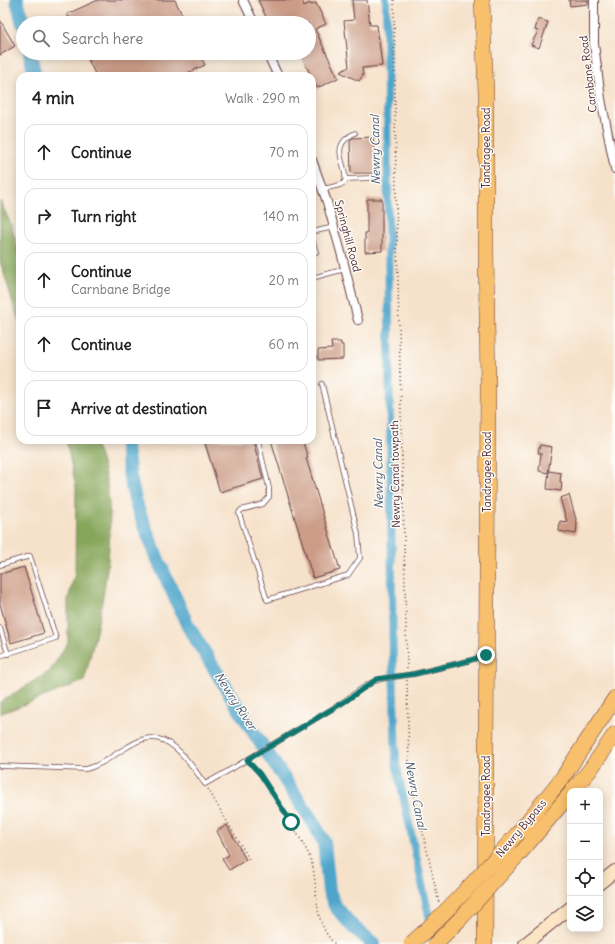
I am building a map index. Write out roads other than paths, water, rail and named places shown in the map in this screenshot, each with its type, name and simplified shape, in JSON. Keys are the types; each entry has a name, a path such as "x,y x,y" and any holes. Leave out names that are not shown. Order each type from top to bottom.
{"highway":[{"name":"Tandragee Road","path":"482,0 486,93 488,384 485,944"},
{"name":"Newry Bypass","path":"411,944 475,881 519,832 563,777 615,698"},
{"path":"575,788 590,770 615,734"},
{"name":"Newry Bypass","path":"435,944 520,854 567,798"}],"street":[{"path":"243,0 251,16"},
{"name":"Carnbane Road","path":"594,0 594,44 601,99 615,169"},
{"path":"271,60 276,72"},
{"name":"Springhill Road","path":"316,182 323,189 358,320"},
{"path":"603,881 615,871"},
{"path":"525,944 567,910"}],"lane":[{"path":"346,179 339,150 342,143 350,135 355,134"},
{"path":"346,179 371,178"},
{"path":"323,189 340,185 345,182 346,179"},
{"path":"316,231 334,227"},
{"path":"316,277 345,268"},
{"path":"259,444 269,488 269,498 262,504 241,510 239,514 267,600 348,575 360,558 358,534 322,384"},
{"path":"0,565 30,556 56,638 0,656"},
{"path":"0,628 8,654"},
{"path":"0,766 86,770 98,765 141,740 159,739 178,750 205,784 253,757 347,700 377,679 414,674 468,661 486,655"}],"waterway":[{"name":"Newry River","path":"17,0 21,16"},
{"name":"Newry Canal","path":"386,0 393,662 396,763 435,944"},
{"name":"Newry River","path":"32,60 34,72"},
{"name":"Newry River","path":"126,444 130,477 136,504 158,560 188,626 256,736 311,819 324,842 329,891 335,906 352,926 374,944"}]}
